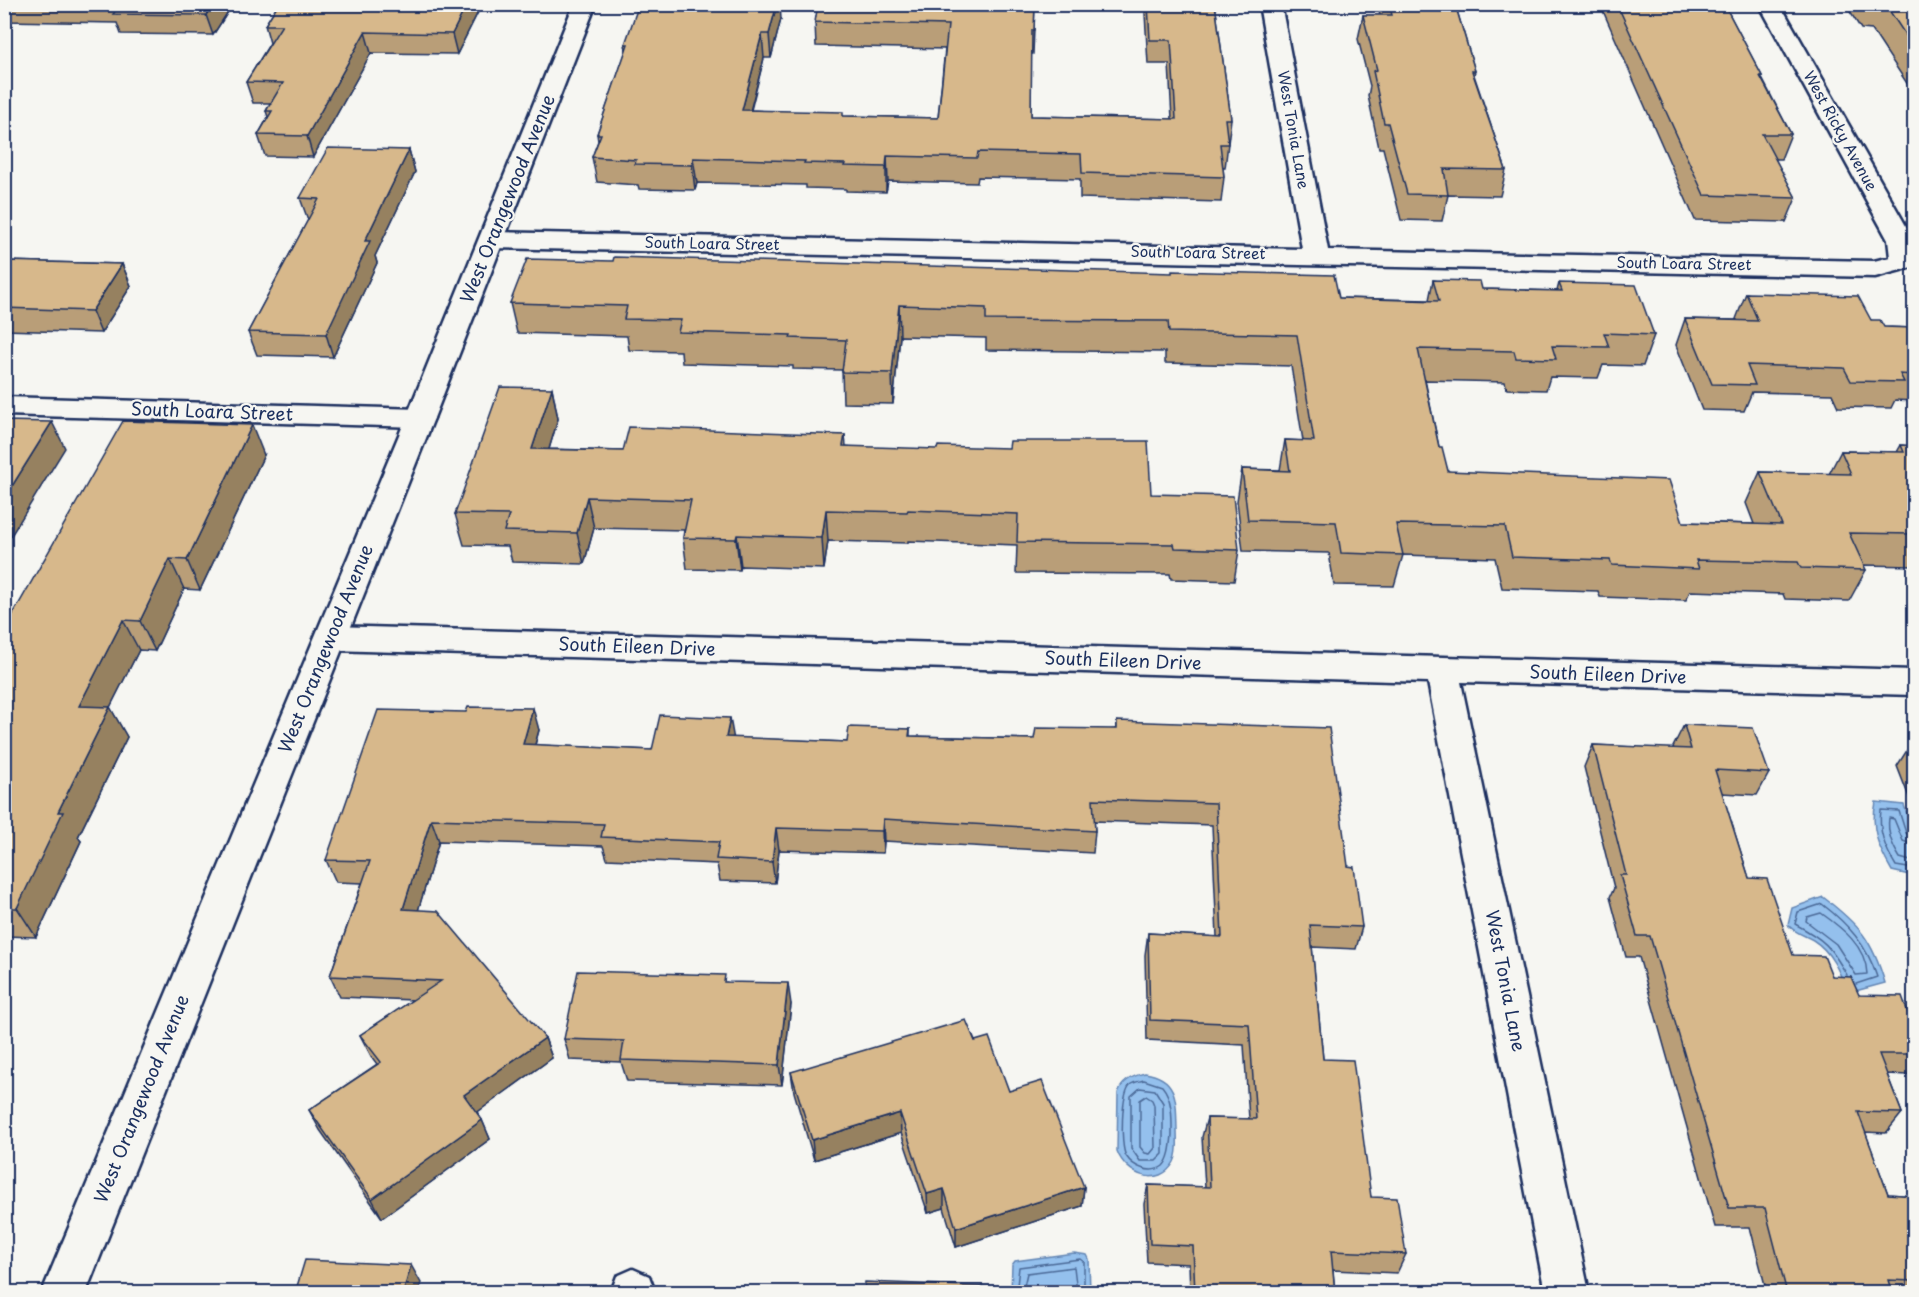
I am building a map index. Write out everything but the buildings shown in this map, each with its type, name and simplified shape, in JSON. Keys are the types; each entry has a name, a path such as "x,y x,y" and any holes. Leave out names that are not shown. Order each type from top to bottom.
{"street":[{"name":"West Orangewood Avenue","path":"64,1293 492,240 585,4"},
{"name":"West Tonia Lane","path":"1270,4 1316,256"},
{"name":"West Ricky Avenue","path":"1769,4 1901,240 1904,261"},
{"name":"South Loara Street","path":"492,240 1875,269 1904,261"},
{"name":"South Loara Street","path":"4,406 420,418"},
{"name":"South Eileen Drive","path":"331,638 1914,683"},
{"name":"West Tonia Lane","path":"1442,670 1567,1293"}],"water":[{"path":"1876,802 1904,805 1914,835 1914,876 1892,871 1883,855 1875,830"},
{"path":"1823,897 1863,934 1875,955 1885,983 1848,993 1830,957 1820,945 1788,925 1792,908"},
{"path":"1145,1073 1164,1080 1170,1086 1176,1110 1176,1158 1168,1170 1152,1177 1143,1176 1128,1167 1117,1151 1118,1093 1128,1080"},
{"path":"1074,1253 1087,1255 1089,1259 1090,1292 1011,1292 1012,1265 1015,1261"}]}
